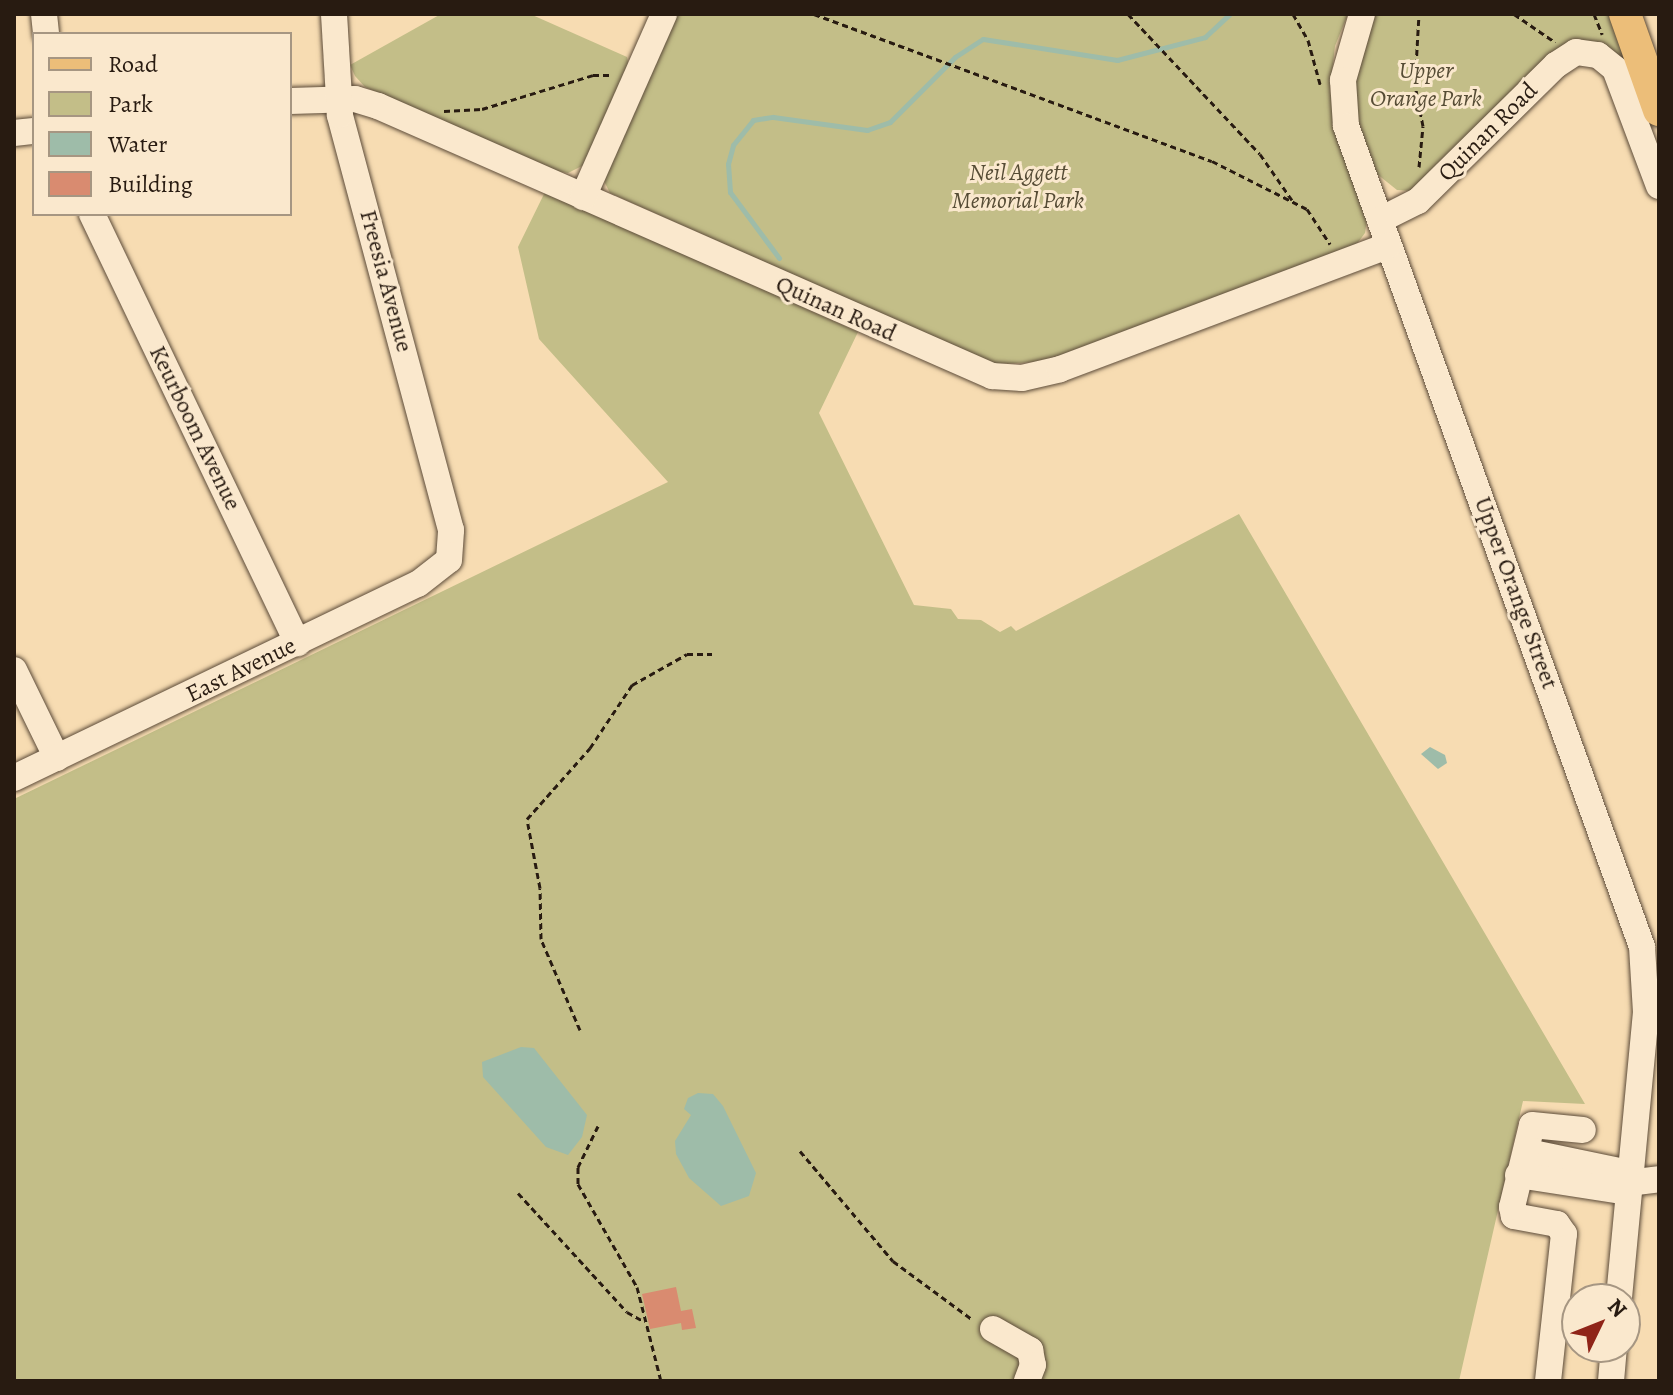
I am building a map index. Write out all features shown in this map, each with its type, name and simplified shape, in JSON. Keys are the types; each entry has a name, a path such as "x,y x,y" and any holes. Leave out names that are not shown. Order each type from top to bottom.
{"main road":[{"path":"1625,14 1659,110"},
{"path":"1642,14 1659,60"}],"street":[{"name":"Freesia Avenue","path":"334,14 340,115 453,546"},
{"path":"583,197 664,14"},
{"name":"Upper Orange Street","path":"1362,14 1346,56 1343,105 1388,246 1642,947 1646,1012 1620,1283"},
{"name":"Quinan Road","path":"1380,220 1403,212 1426,194 1556,65 1587,53"},
{"path":"1587,53 1615,69 1659,186"},
{"name":"Quinan Road","path":"292,101 340,98 378,106 972,370 1007,378 1060,369 1388,246"},
{"name":"Keurboom Avenue","path":"93,216 298,643"},
{"name":"East Avenue","path":"14,778 434,576 449,560 453,546"},
{"path":"14,670 57,758"},
{"path":"1548,1381 1564,1234 1557,1224 1514,1216 1532,1125 1583,1130"},
{"path":"1523,1163 1628,1183 1659,1179"},
{"path":"993,1329 1030,1350 1033,1365 1027,1381"}],"path":[{"path":"814,14 1212,161 1307,209 1345,262"},
{"path":"1128,14 1260,154 1293,201"},
{"path":"1293,14 1308,40 1321,88"},
{"path":"1419,14 1415,85 1423,126 1419,164 1426,194"},
{"path":"1514,14 1587,53"},
{"path":"422,125 426,112 482,109 593,75 636,75"},
{"path":"580,1030 541,939 540,888 527,819 590,748 632,685 687,654 712,654"},
{"path":"598,1126 578,1167 578,1184 593,1218 629,1270 661,1381"},
{"path":"800,1151 893,1261 920,1285 993,1329"},
{"path":"518,1193 627,1312 643,1321"}],"green space":[{"path":"441,14 530,14 627,57 629,67 584,165 568,173 555,171 365,87 355,76 350,65"},
{"name":"Neil Aggett Memorial Park","path":"674,14 1348,14 1335,46 1330,90 1335,129 1367,219 1365,233 1356,245 1105,343 1038,362 993,364 610,193 604,181"},
{"name":"Upper Orange Park","path":"1374,14 1610,14 1629,65 1594,44 1411,191 1397,190 1377,174 1359,124 1354,89"},
{"path":"545,192 858,332 819,413 914,605 951,609 958,619 981,620 1000,632 1011,626 1016,631 1239,514 1585,1104 1523,1101 1459,1381 14,1381 14,799 668,482 539,339 518,247"}],"water":[{"path":"1430,747 1445,755 1447,763 1438,769 1421,754"},
{"path":"521,1047 534,1048 587,1115 582,1137 568,1155 546,1147 483,1077 482,1062"},
{"path":"698,1093 713,1094 723,1106 756,1173 749,1196 721,1206 689,1178 676,1154 675,1141 691,1115 684,1109 688,1098"}],"building":[{"path":"676,1287 681,1311 692,1309 696,1328 682,1330 681,1323 650,1329 642,1294"}],"waterway":[{"path":"779,258 730,192 728,164 733,145 753,120 773,117 867,130 890,122 955,57 983,39 1117,60 1205,37 1230,14"}]}
